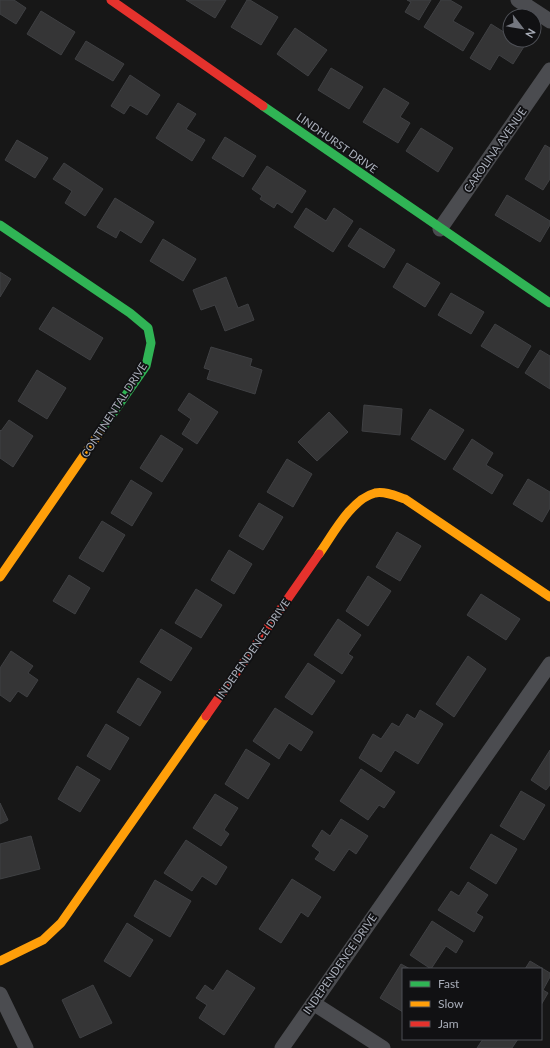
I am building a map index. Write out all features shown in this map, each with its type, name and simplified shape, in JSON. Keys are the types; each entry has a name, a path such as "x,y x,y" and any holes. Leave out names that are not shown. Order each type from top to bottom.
{"street":[{"name":"LINDHURST DRIVE","path":"111,0 440,229 550,303"},
{"path":"518,0 550,21"},
{"name":"CAROLINA AVENUE","path":"440,229 550,70"},
{"name":"CONTINENTAL DRIVE","path":"0,225 130,313 148,328 151,343 146,366 0,577"},
{"name":"INDEPENDENCE DRIVE","path":"0,961 43,940 61,923 349,511 366,496 382,492 405,500 550,597"},
{"name":"INDEPENDENCE DRIVE","path":"282,1048 550,664"},
{"path":"0,994 26,1048"},
{"path":"313,1003 383,1048"}],"building":[{"path":"0,0 14,0 26,8 16,24 0,14"},
{"path":"186,0 226,0 215,18"},
{"path":"247,0 250,0 278,17 261,45 231,27"},
{"path":"407,0 431,0 419,20 405,12 411,2"},
{"path":"441,0 450,0 462,7 453,21 474,33 463,51 424,27"},
{"path":"41,11 75,32 61,55 27,34"},
{"path":"491,24 502,31 502,48 523,48 513,64 499,55 490,70 470,58"},
{"path":"295,28 327,50 308,76 277,54"},
{"path":"86,41 124,64 113,81 75,59"},
{"path":"331,68 363,87 349,109 318,90"},
{"path":"130,75 160,95 147,115 130,105 124,114 111,106"},
{"path":"384,88 409,103 400,117 410,123 398,143 363,122"},
{"path":"178,103 196,114 186,129 205,140 192,161 156,138"},
{"path":"421,128 453,148 438,172 406,151"},
{"path":"225,137 256,156 243,177 212,158"},
{"path":"17,140 48,158 35,178 5,160"},
{"path":"545,145 550,148 550,179 543,190 525,179"},
{"path":"64,163 103,189 85,216 65,203 72,191 53,179"},
{"path":"267,166 306,191 292,213 277,203 274,208 260,199 262,196 252,189"},
{"path":"507,195 550,221 550,225 540,242 495,215"},
{"path":"115,198 154,222 141,243 120,230 116,238 97,227"},
{"path":"306,208 326,221 334,208 353,221 333,252 294,227"},
{"path":"360,228 395,250 384,268 348,246"},
{"path":"163,239 196,259 183,281 150,261"},
{"path":"407,263 440,283 425,307 393,287"},
{"path":"0,272 11,279 0,297"},
{"path":"226,277 238,308 248,304 254,320 225,331 215,305 201,310 193,290"},
{"path":"451,293 484,312 471,334 438,315"},
{"path":"53,307 103,338 90,360 39,329"},
{"path":"495,324 531,346 518,368 481,346"},
{"path":"211,347 252,359 250,366 262,370 255,394 207,379 210,370 204,368"},
{"path":"540,350 550,356 550,389 525,373"},
{"path":"37,370 66,388 47,419 18,401"},
{"path":"189,393 218,412 197,444 182,434 191,419 178,410"},
{"path":"364,405 402,409 400,435 362,431"},
{"path":"430,409 464,430 445,460 411,439"},
{"path":"329,412 348,432 317,461 298,442"},
{"path":"9,420 33,436 13,467 0,458 0,430 1,431"},
{"path":"161,435 183,449 162,482 140,468"},
{"path":"472,439 493,453 486,465 503,475 492,494 453,469"},
{"path":"287,459 312,474 293,507 267,492"},
{"path":"528,479 550,492 550,508 542,522 513,504"},
{"path":"131,480 152,493 132,526 111,513"},
{"path":"259,503 283,517 263,550 239,536"},
{"path":"102,521 125,535 103,572 79,558"},
{"path":"397,532 421,546 400,581 376,567"},
{"path":"229,550 252,564 234,594 211,580"},
{"path":"69,575 90,588 75,614 53,601"},
{"path":"368,576 391,591 368,626 346,611"},
{"path":"196,589 222,605 201,638 175,623"},
{"path":"481,594 520,619 506,640 467,615"},
{"path":"338,619 361,635 348,654 353,657 342,674 314,655"},
{"path":"161,629 192,648 171,681 140,662"},
{"path":"11,651 33,666 28,673 38,680 27,697 18,691 10,702 0,695 0,668"},
{"path":"468,656 486,669 454,717 436,704"},
{"path":"308,663 335,681 312,715 285,697"},
{"path":"138,678 161,692 140,726 117,712"},
{"path":"275,708 313,732 301,751 289,743 279,759 253,741"},
{"path":"420,710 443,724 418,764 395,750 381,772 359,758 373,734 381,739 392,723 399,727 407,714 415,719"},
{"path":"106,724 129,738 110,770 87,756"},
{"path":"246,749 270,764 248,799 225,784"},
{"path":"550,750 550,785 546,790 531,780"},
{"path":"77,766 100,780 80,812 58,799"},
{"path":"361,769 395,792 384,808 379,805 368,820 340,801"},
{"path":"521,791 545,805 524,840 500,826"},
{"path":"215,794 238,808 224,830 229,834 221,846 193,828"},
{"path":"0,803 8,820 0,824"},
{"path":"341,819 368,836 356,854 349,849 334,871 315,859 320,852 312,846 322,830 330,836"},
{"path":"491,834 517,849 496,884 470,868"},
{"path":"31,836 40,869 0,879 0,844"},
{"path":"186,840 227,867 216,885 202,876 192,891 164,873"},
{"path":"292,879 321,897 308,917 301,912 281,943 259,929"},
{"path":"155,880 191,901 170,937 134,916"},
{"path":"468,882 488,895 476,913 483,917 474,932 438,910 451,891 459,896"},
{"path":"432,921 463,941 456,953 446,946 432,968 410,955"},
{"path":"127,923 153,940 130,977 104,961"},
{"path":"530,961 542,968 526,968"},
{"path":"401,964 408,968 402,968 402,1011 380,998"},
{"path":"542,968 550,973 550,977 543,990 548,993 542,1003"},
{"path":"227,970 255,988 224,1035 199,1018 207,1005 196,998 205,985 213,991"},
{"path":"93,985 112,1023 80,1038 62,1000"},
{"path":"482,1040 517,1040 512,1048 477,1048"}],"traffic: fast":[{"path":"263,106 550,303"},
{"path":"0,225 130,313 148,328 151,343 146,366 100,432"}],"traffic: slow":[{"path":"0,577 100,432"},
{"path":"319,554 350,510 366,497 375,493 387,493 405,499 550,597"},
{"path":"0,961 43,940 61,923 206,716"}],"traffic: jam":[{"path":"111,0 263,106"},
{"path":"206,716 319,554"}]}
